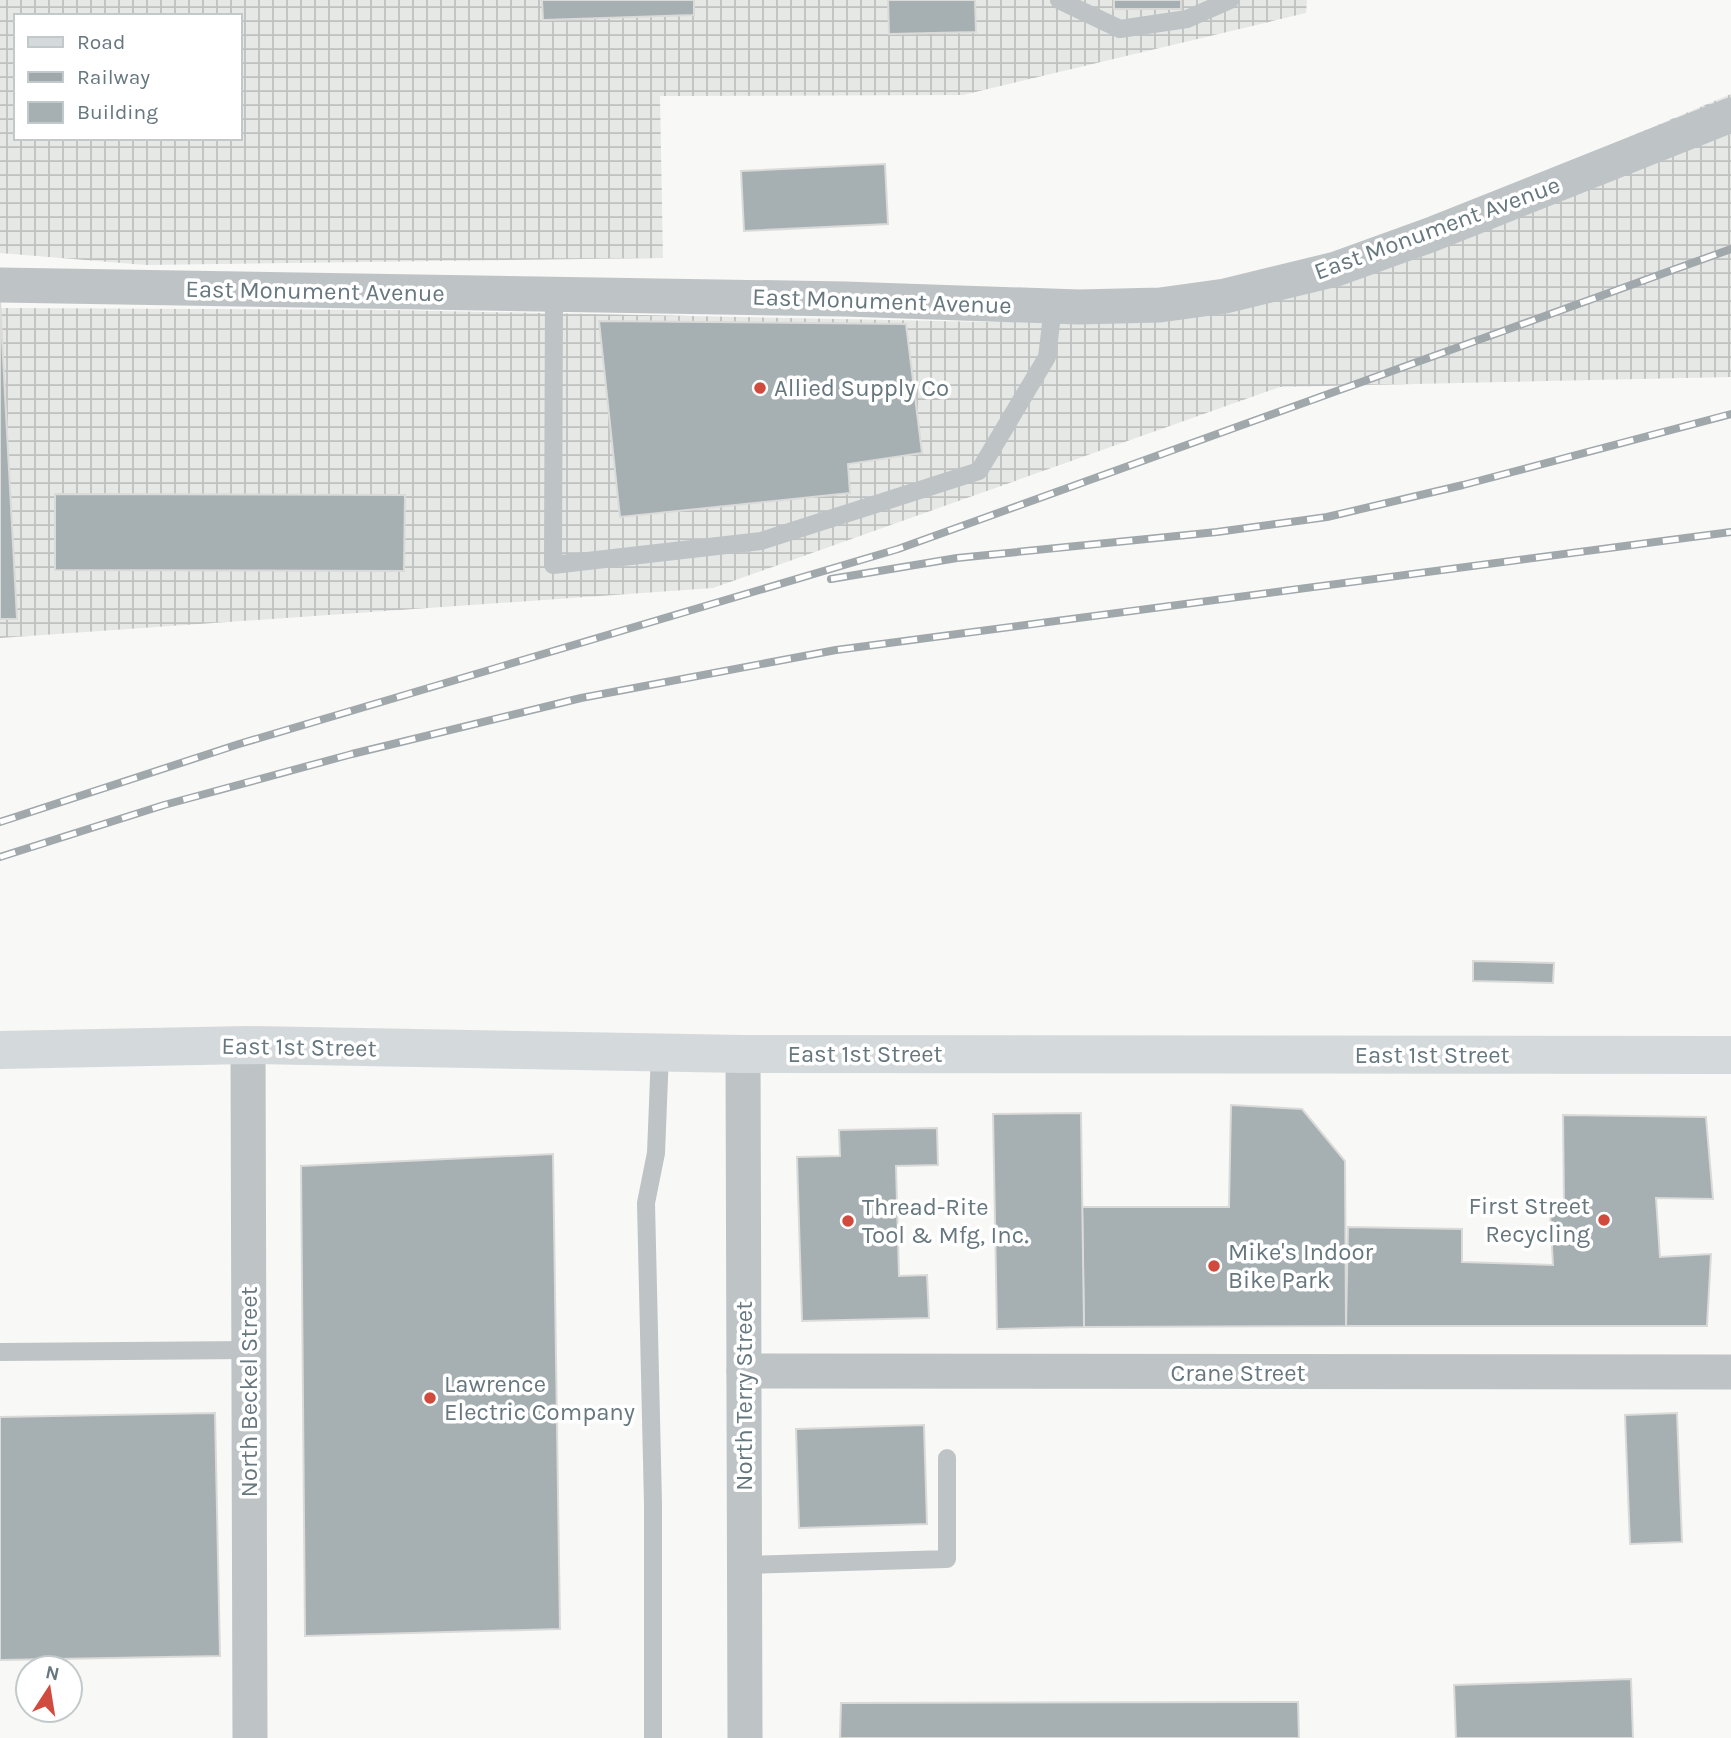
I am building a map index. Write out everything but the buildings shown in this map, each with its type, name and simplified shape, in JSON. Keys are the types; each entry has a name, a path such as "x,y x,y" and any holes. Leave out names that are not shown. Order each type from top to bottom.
{"main road":[{"name":"East 1st Street","path":"0,1049 248,1045 743,1054 1731,1055"}],"street":[{"name":"East Monument Avenue","path":"0,285 554,293 1054,307 1160,305 1224,296 1336,269 1430,235 1731,115"},
{"name":"North Beckel Street","path":"248,1045 250,1738"},
{"name":"North Terry Street","path":"743,1054 745,1738"},
{"name":"Crane Street","path":"744,1371 1731,1372"}],"lane":[{"path":"1059,0 1120,29 1187,19 1230,0"},
{"path":"554,293 554,565 761,541 979,471 1047,357 1054,307"},
{"path":"653,1738 646,1203 656,1153 660,1053"},
{"path":"0,1352 248,1350"},
{"path":"745,1565 947,1559 947,1458"}],"shaded area":[{"path":"0,0 1307,0 1306,13 963,95 660,96 663,258 146,265 0,253"},
{"path":"1731,94 1731,377 1280,387 713,588 0,638 0,308 391,310 987,322 1204,316"}],"railway":[{"path":"0,822 239,744 898,549 1731,249"},
{"path":"831,579 957,558 1217,532 1327,517 1463,485 1731,414"},
{"path":"0,857 164,805 352,754 581,698 836,650 1731,532"}],"place":[{"name":"Allied Supply Co","path":"760,388"},
{"name":"First Street Recycling","path":"1604,1220"},
{"name":"Thread-Rite Tool & Mfg, Inc.","path":"848,1221"},
{"name":"Mike's Indoor Bike Park","path":"1214,1266"},
{"name":"Lawrence Electric Company","path":"430,1398"}]}
